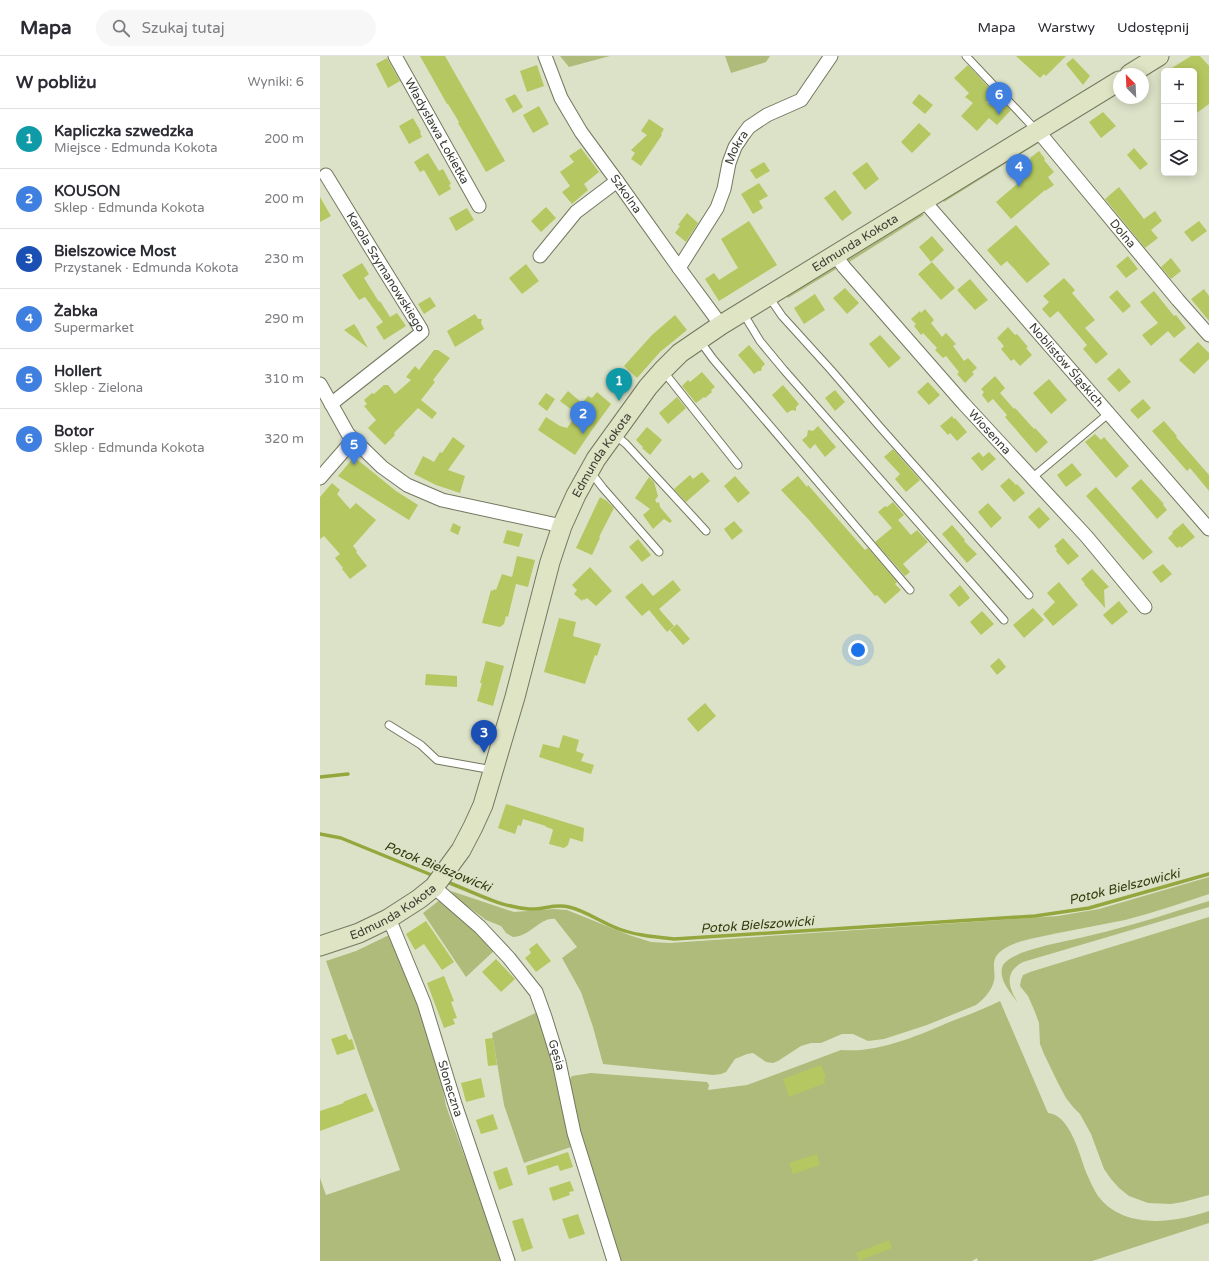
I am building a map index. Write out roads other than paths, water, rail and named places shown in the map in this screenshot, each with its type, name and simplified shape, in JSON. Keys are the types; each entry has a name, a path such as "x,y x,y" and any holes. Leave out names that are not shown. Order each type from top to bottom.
{"street":[{"name":"Władysława Łokietka","path":"395,56 479,206"},
{"name":"Szkolna","path":"545,56 561,98 573,120 721,325"},
{"name":"Mokra","path":"679,268 716,208 724,189 729,162 735,147 743,135 749,127 767,115 801,100 831,56"},
{"path":"1140,68 1159,56"},
{"name":"Edmunda Kokota","path":"320,946 359,933 388,919 419,899 438,881 461,850 483,805 515,697 550,562 562,526 576,494 588,472 613,434 648,387 663,370 680,353 721,325 1113,85"},
{"name":"Dolna","path":"1038,131 1178,300 1209,335"},
{"name":"Karola Szymanowskiego","path":"326,175 422,332 331,404"},
{"path":"540,256 576,212 617,181"},
{"name":"Noblistów Śląskich","path":"924,201 1209,529"},
{"name":"Wiosenna","path":"835,255 963,403 1087,537 1145,607"},
{"path":"320,384 343,426 353,440 382,467 407,485 442,500 562,526"},
{"path":"320,478 353,440"},
{"name":"Gęsia","path":"438,881 509,958 536,992 559,1062 574,1133 614,1261"},
{"name":"Słoneczna","path":"388,919 424,1003 455,1104 508,1261"}],"lane":[{"path":"966,56 1038,131"},
{"path":"768,296 782,316 1029,595"},
{"path":"742,312 760,341 1004,620"},
{"path":"699,340 713,359 910,590"},
{"path":"663,370 738,465"},
{"path":"1032,478 1108,414"},
{"path":"613,434 630,448 706,531"},
{"path":"588,472 596,479 659,552"},
{"path":"389,725 421,745 437,760 493,770"}],"waterway":[{"path":"320,777 348,774"},
{"name":"Potok Bielszowicki","path":"320,834 341,838 434,876"},
{"name":"Potok Bielszowicki","path":"445,881 497,902 518,908 539,909 564,906 580,911 628,932 674,939 1035,916 1089,908 1209,874"}],"place":[{"name":"Botor","path":"999,115"},
{"name":"Żabka","path":"1019,187"},
{"name":"Kapliczka szwedzka","path":"619,401"},
{"name":"KOUSON","path":"583,434"},
{"name":"Hollert","path":"354,465"},
{"name":"Bielszowice Most","path":"484,753"}]}
